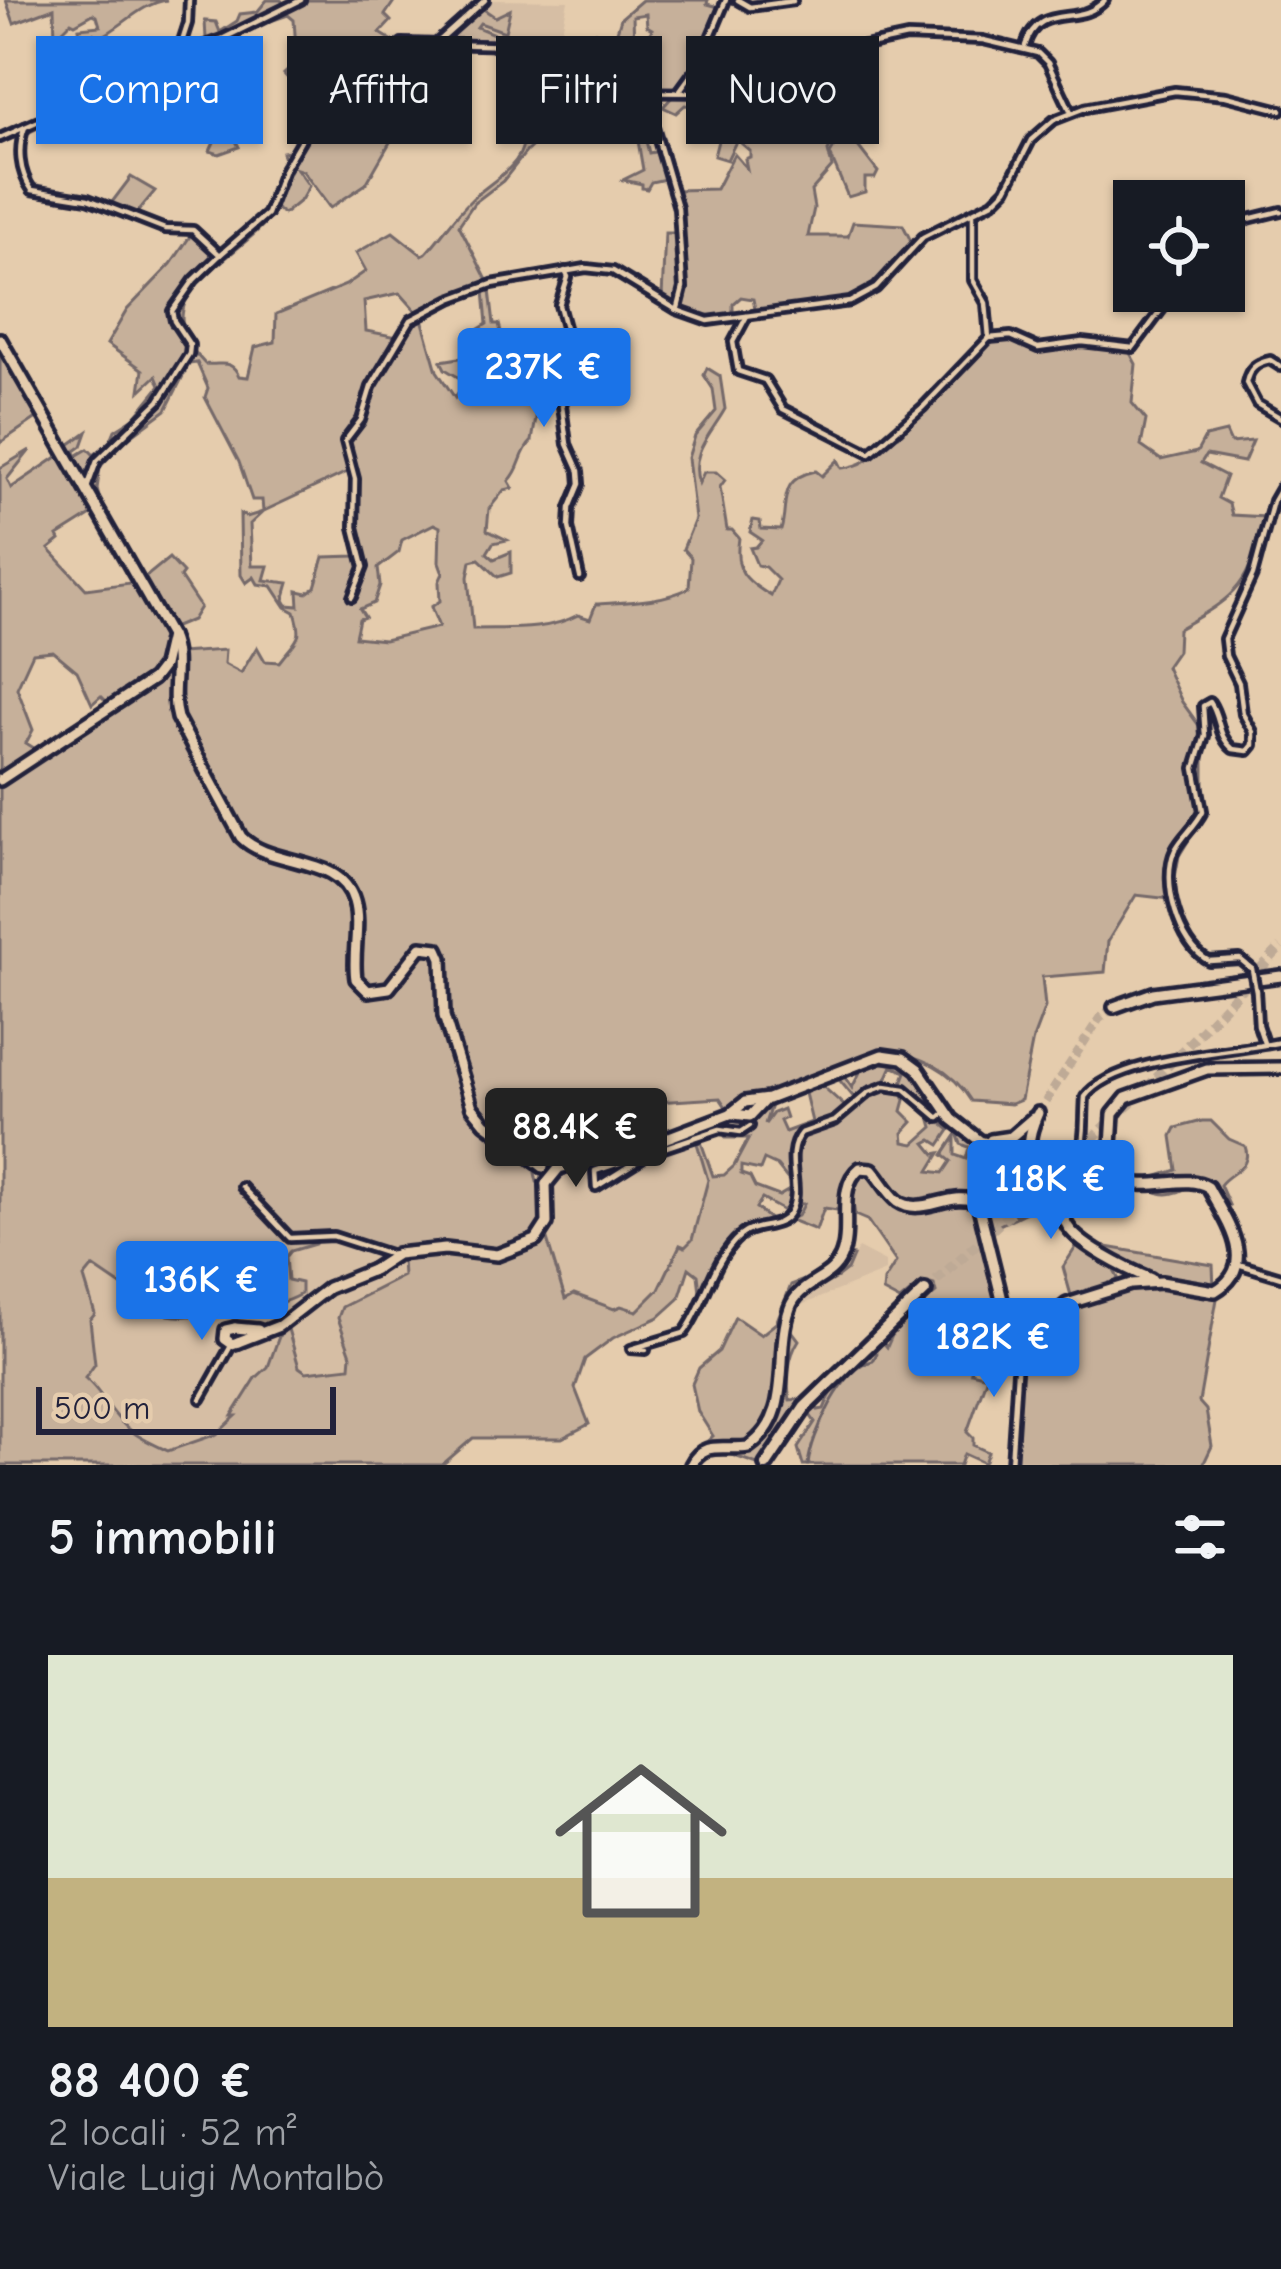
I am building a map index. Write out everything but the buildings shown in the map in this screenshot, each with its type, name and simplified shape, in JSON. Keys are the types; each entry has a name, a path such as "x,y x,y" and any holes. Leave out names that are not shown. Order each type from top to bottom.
{"main road":[{"path":"0,339 170,636 177,655 173,701 177,718 244,841 266,854 333,874 344,883 356,907 354,970 364,989 386,990 421,946 438,949 444,1016 472,1107 485,1123 551,1168 643,1147 746,1113 768,1099 872,1057 890,1055 918,1069 946,1112 974,1137 1021,1146"},
{"path":"0,780 153,679 163,666 170,636"},
{"path":"1114,1007 1153,993 1281,976"},
{"path":"1014,1135 1055,1187 1071,1232 1121,1267 1161,1282 1215,1291 1232,1279 1238,1264 1236,1240 1208,1187 1190,1180 1154,1187 1117,1180 1110,1162 1113,1114 1126,1098 1191,1072 1281,1068"},
{"path":"974,1137 995,1140 1014,1135 1038,1113 1021,1146"},
{"path":"1014,1135 1021,1146"},
{"path":"230,1345 286,1321 328,1288 397,1257 424,1250 501,1254 541,1235 549,1209 551,1168"},
{"path":"691,1465 708,1447 748,1447 774,1418 788,1312 799,1291 838,1263 848,1185 860,1168 872,1169 904,1204 921,1206 965,1197 978,1203 1009,1328 1019,1340 1029,1338 1067,1304 1131,1284 1161,1282"},
{"path":"1121,1267 1131,1284"},
{"path":"1113,1290 1120,1281 1121,1267"},
{"path":"766,1465 805,1407 925,1291"},
{"path":"230,1345 240,1333 235,1328 250,1332 286,1321"}],"street":[{"path":"184,36 189,0"},
{"path":"228,36 301,0"},
{"path":"445,36 485,0"},
{"path":"680,91 699,64 726,0"},
{"path":"738,0 750,7 793,1"},
{"path":"1024,48 1030,29 1040,19 1094,10 1106,0"},
{"path":"662,93 748,92 818,58 908,38 983,40 1038,53 1048,63 1071,112"},
{"path":"352,596 364,567 354,527 355,478 345,441 361,420 371,387 404,330 421,312 492,284 565,271 613,271 677,310 708,321 865,297 923,237 974,213 1006,189 1031,140 1043,126 1071,112 1180,90 1281,110"},
{"path":"0,138 36,122"},
{"path":"25,127 19,148 32,190 88,199 165,229 194,230 220,255"},
{"path":"86,488 97,460 159,401 189,354 190,345 172,311 194,280 267,214 300,144"},
{"path":"659,144 678,208 683,288 677,310"},
{"path":"1245,220 1281,212"},
{"path":"974,213 973,280 986,303 989,338"},
{"path":"565,271 568,277 559,305 573,357 562,406 567,444 580,484 570,508 569,527 580,577"},
{"path":"747,316 732,347 738,371 765,380 783,409 870,453 923,407 989,338 1011,336 1038,349 1082,341 1133,348 1160,312"},
{"path":"1281,367 1270,360 1262,362 1248,372 1246,383 1252,399 1281,418"},
{"path":"1265,1045 1252,969 1240,959 1209,961 1187,945 1171,884 1175,850 1203,812 1195,768 1205,736 1203,706 1210,702 1214,706 1220,732 1233,749 1240,752 1253,745 1224,639 1253,575 1281,487"},
{"path":"1055,1187 1082,1152 1087,1131 1085,1097 1101,1079 1172,1059 1281,1042"},
{"path":"646,1350 631,1349 684,1333 736,1239 747,1230 780,1222 790,1213 795,1190 792,1152 801,1133 835,1121 869,1092 885,1086 905,1089 939,1118 946,1112"},
{"path":"642,1158 596,1187 595,1171 721,1129 745,1131 746,1113"},
{"path":"242,1187 290,1238 333,1236 397,1257"},
{"path":"376,1268 382,1252"},
{"path":"1238,1264 1281,1277"},
{"path":"1011,1465 1019,1340"},
{"path":"201,1399 230,1345"}],"shaded area":[{"path":"6,0 167,0 102,36 78,36 79,28 100,26 93,14 71,22 55,36 54,8 14,23"},
{"path":"267,0 281,0 286,8 305,0 395,0 385,15 391,21 380,33 385,36 295,36 294,20 288,15 236,36 206,36 205,21 216,22 220,32 240,14 257,12"},
{"path":"488,0 568,1 561,36 496,36 496,42 447,36"},
{"path":"642,0 708,0 707,4 719,7 709,36 686,36 686,76 677,88 662,88 662,36 649,36 652,29 646,14 633,16 634,36 616,36 621,18"},
{"path":"482,8 495,17 510,10 505,32 480,23 477,27 499,36 496,41 447,36"},
{"path":"673,96 686,96 686,105 676,113 663,107"},
{"path":"36,119 36,129 28,133 26,123"},
{"path":"213,144 239,147 219,154 210,151"},
{"path":"303,144 389,144 366,184 330,208 297,169 309,186 301,200 284,214 276,209 188,297 182,316 187,339 205,364 229,365 239,376 248,377 255,347 275,342 276,314 346,285 366,271 356,253 393,232 422,255 426,253 465,206 516,160 523,144 535,144 503,181 474,203 459,225 488,282 417,312 400,293 364,301 366,331 398,337 344,440 349,471 263,512 262,500 252,500 239,462 205,397 208,388 197,363 189,364 166,410 124,441 100,467 100,501 66,447 87,432 76,456 88,449 94,455 160,386 156,376 140,391 143,370 107,344 127,310 171,264 193,232 215,253 262,213 268,194 273,194 286,169 282,152"},
{"path":"639,144 647,144 649,153 660,151 665,179 651,182 647,189 623,180 643,170"},
{"path":"717,144 735,144 727,160 714,156"},
{"path":"742,144 831,144 832,167 811,191 814,208 808,236 848,236 853,222 903,225 912,243 877,281 847,299 762,312 755,309 753,299 741,297 733,304 733,316 702,318 684,311 676,190 716,189 734,154 747,169 745,159 750,151"},
{"path":"836,144 856,144 878,172 875,178 865,178 865,192 848,197 830,154"},
{"path":"131,177 155,191 135,215 109,206"},
{"path":"665,233 677,233 681,287 676,304 662,298"},
{"path":"490,290 494,324 499,324 506,351 480,361 469,335 487,324 484,291"},
{"path":"421,315 437,371 455,398 466,382 441,361 466,357 478,383 538,360 537,334 561,329 571,362 566,377 539,369 532,441 509,481 513,488 504,490 489,509 487,530 507,540 493,543 487,553 494,559 511,552 511,573 498,577 479,559 471,561 473,629 539,627 578,615 590,619 596,604 655,599 689,588 691,558 683,549 695,519 688,458 695,436 716,411 713,389 704,375 707,368 720,376 725,409 699,453 699,483 704,472 716,472 725,480 720,487 727,530 739,538 740,566 754,585 771,596 778,580 757,565 750,548 762,540 750,532 753,520 760,521 761,529 781,530 786,494 795,480 816,471 822,476 838,460 842,468 866,461 892,435 899,436 986,343 1013,340 1035,350 1082,343 1129,351 1136,364 1132,403 1146,420 1141,446 1161,460 1197,452 1205,437 1226,432 1231,443 1253,441 1244,462 1206,455 1201,463 1226,476 1218,498 1229,504 1232,515 1265,517 1253,558 1229,596 1178,629 1177,651 1166,667 1182,702 1203,731 1204,815 1179,856 1171,899 1136,895 1108,941 1105,972 1042,977 1045,1007 1033,1039 1021,1100 1011,1104 971,1101 933,1065 883,1051 728,1110 720,1098 640,1103 638,1144 594,1154 551,1155 497,1128 493,1132 532,1159 542,1186 538,1230 514,1247 438,1245 393,1252 319,1235 315,1244 286,1257 288,1280 301,1283 301,1294 282,1302 245,1302 188,1316 168,1315 155,1301 144,1300 139,1290 124,1288 93,1267 84,1278 95,1314 90,1320 95,1364 85,1378 128,1428 168,1451 217,1434 236,1416 232,1416 256,1378 268,1367 281,1331 288,1329 299,1367 306,1372 350,1367 351,1355 338,1318 342,1307 403,1276 402,1260 431,1252 501,1257 546,1236 565,1299 574,1294 614,1309 637,1311 659,1289 680,1245 685,1247 692,1240 708,1180 697,1143 701,1142 713,1176 724,1175 749,1138 726,1138 724,1133 748,1133 759,1114 770,1108 765,1124 783,1109 786,1118 780,1121 785,1132 812,1122 804,1089 819,1083 847,1108 856,1100 836,1076 842,1073 852,1088 864,1064 890,1064 893,1059 922,1080 937,1114 901,1085 906,1072 892,1066 883,1086 901,1089 902,1111 913,1122 903,1133 904,1142 914,1144 933,1127 929,1113 950,1130 940,1145 932,1140 926,1143 935,1154 940,1153 929,1171 943,1173 951,1161 943,1155 955,1137 955,1155 966,1159 969,1147 961,1144 956,1130 979,1147 999,1149 1009,1182 1004,1188 1015,1215 1049,1201 989,1230 982,1203 974,1193 935,1201 936,1209 959,1200 975,1206 989,1249 997,1318 975,1320 956,1332 951,1350 976,1356 971,1372 987,1376 967,1432 973,1445 988,1452 984,1463 964,1454 960,1465 803,1465 798,1448 815,1422 808,1412 815,1406 824,1409 841,1380 867,1358 867,1352 881,1340 887,1347 897,1324 936,1293 934,1285 923,1282 900,1301 883,1292 896,1262 867,1220 855,1215 853,1203 860,1172 877,1171 866,1164 850,1174 844,1211 824,1208 816,1230 788,1219 798,1216 804,1204 792,1203 786,1212 762,1199 756,1208 773,1222 745,1233 726,1250 701,1300 698,1275 689,1268 679,1299 659,1317 613,1338 585,1359 575,1388 589,1424 562,1438 473,1438 442,1465 0,1465 0,468 30,450 7,479 11,488 63,453 96,512 58,536 60,540 49,549 86,589 137,582 163,637 159,662 150,674 114,701 101,696 92,704 77,671 53,651 33,653 17,688 33,730 26,743 37,750 134,697 164,671 169,645 178,674 180,653 225,650 224,664 241,673 257,647 265,661 279,662 297,639 298,621 272,586 258,584 254,577 246,583 241,575 240,514 263,512 250,524 252,566 268,566 264,580 289,583 287,605 299,606 298,591 307,593 315,587 324,557 356,556 349,528 358,497 347,441 363,422 394,348","holes":["434,524 440,527 443,573 440,601 431,607 439,627 384,640 355,637 359,619 365,617 360,609 374,603 380,585 378,568 399,552 402,540","764,1160 777,1166 796,1186 779,1196 755,1187 750,1177 741,1174 741,1166 760,1170"]},
{"path":"0,343 41,415 0,443"},
{"path":"169,558 183,573 180,577 200,607 192,620 170,629 142,580"},
{"path":"1211,1121 1229,1139 1245,1146 1243,1165 1220,1185 1229,1205 1221,1207 1212,1189 1189,1184 1173,1193 1154,1190 1155,1177 1177,1170 1172,1136 1176,1128"},
{"path":"698,1131 708,1180 691,1240 686,1248 680,1245 659,1289 636,1311 622,1306 614,1310 575,1294 564,1299 546,1237 556,1210 553,1185 573,1166 636,1154"},
{"path":"326,1234 400,1254 402,1260 403,1276 349,1302 338,1318 351,1355 350,1367 306,1372 299,1367 288,1330 277,1339 268,1367 256,1378 239,1414 217,1433 168,1451 136,1436 113,1414 106,1396 84,1378 95,1364 84,1278 93,1266 124,1288 139,1290 168,1315 194,1316 249,1301 278,1306 302,1290 301,1283 288,1280 286,1257"},
{"path":"1078,1244 1112,1267 1118,1278 1113,1286 1072,1299 1063,1267"},
{"path":"1095,1245 1213,1265 1214,1288 1177,1283 1176,1278 1157,1279"},
{"path":"858,1248 885,1262 885,1271 792,1309 806,1292 847,1270"},
{"path":"846,1254 853,1256 847,1270 793,1303 789,1327 799,1340 790,1361 789,1392 790,1400 802,1399 760,1465 726,1453 714,1454 704,1444 713,1436 698,1412 692,1384 699,1368 719,1351 735,1317 761,1335 776,1323 791,1285 818,1275"},
{"path":"1142,1286 1218,1293 1199,1402 1206,1410 1212,1446 1203,1465 1013,1465 1020,1347 1062,1311"}],"waterway":[{"path":"808,1465 830,1404 851,1375 877,1353"}],"tunnel":[{"path":"925,1291 1141,1094 1281,947"},
{"path":"1038,1113 1099,1019 1114,1007"}]}
